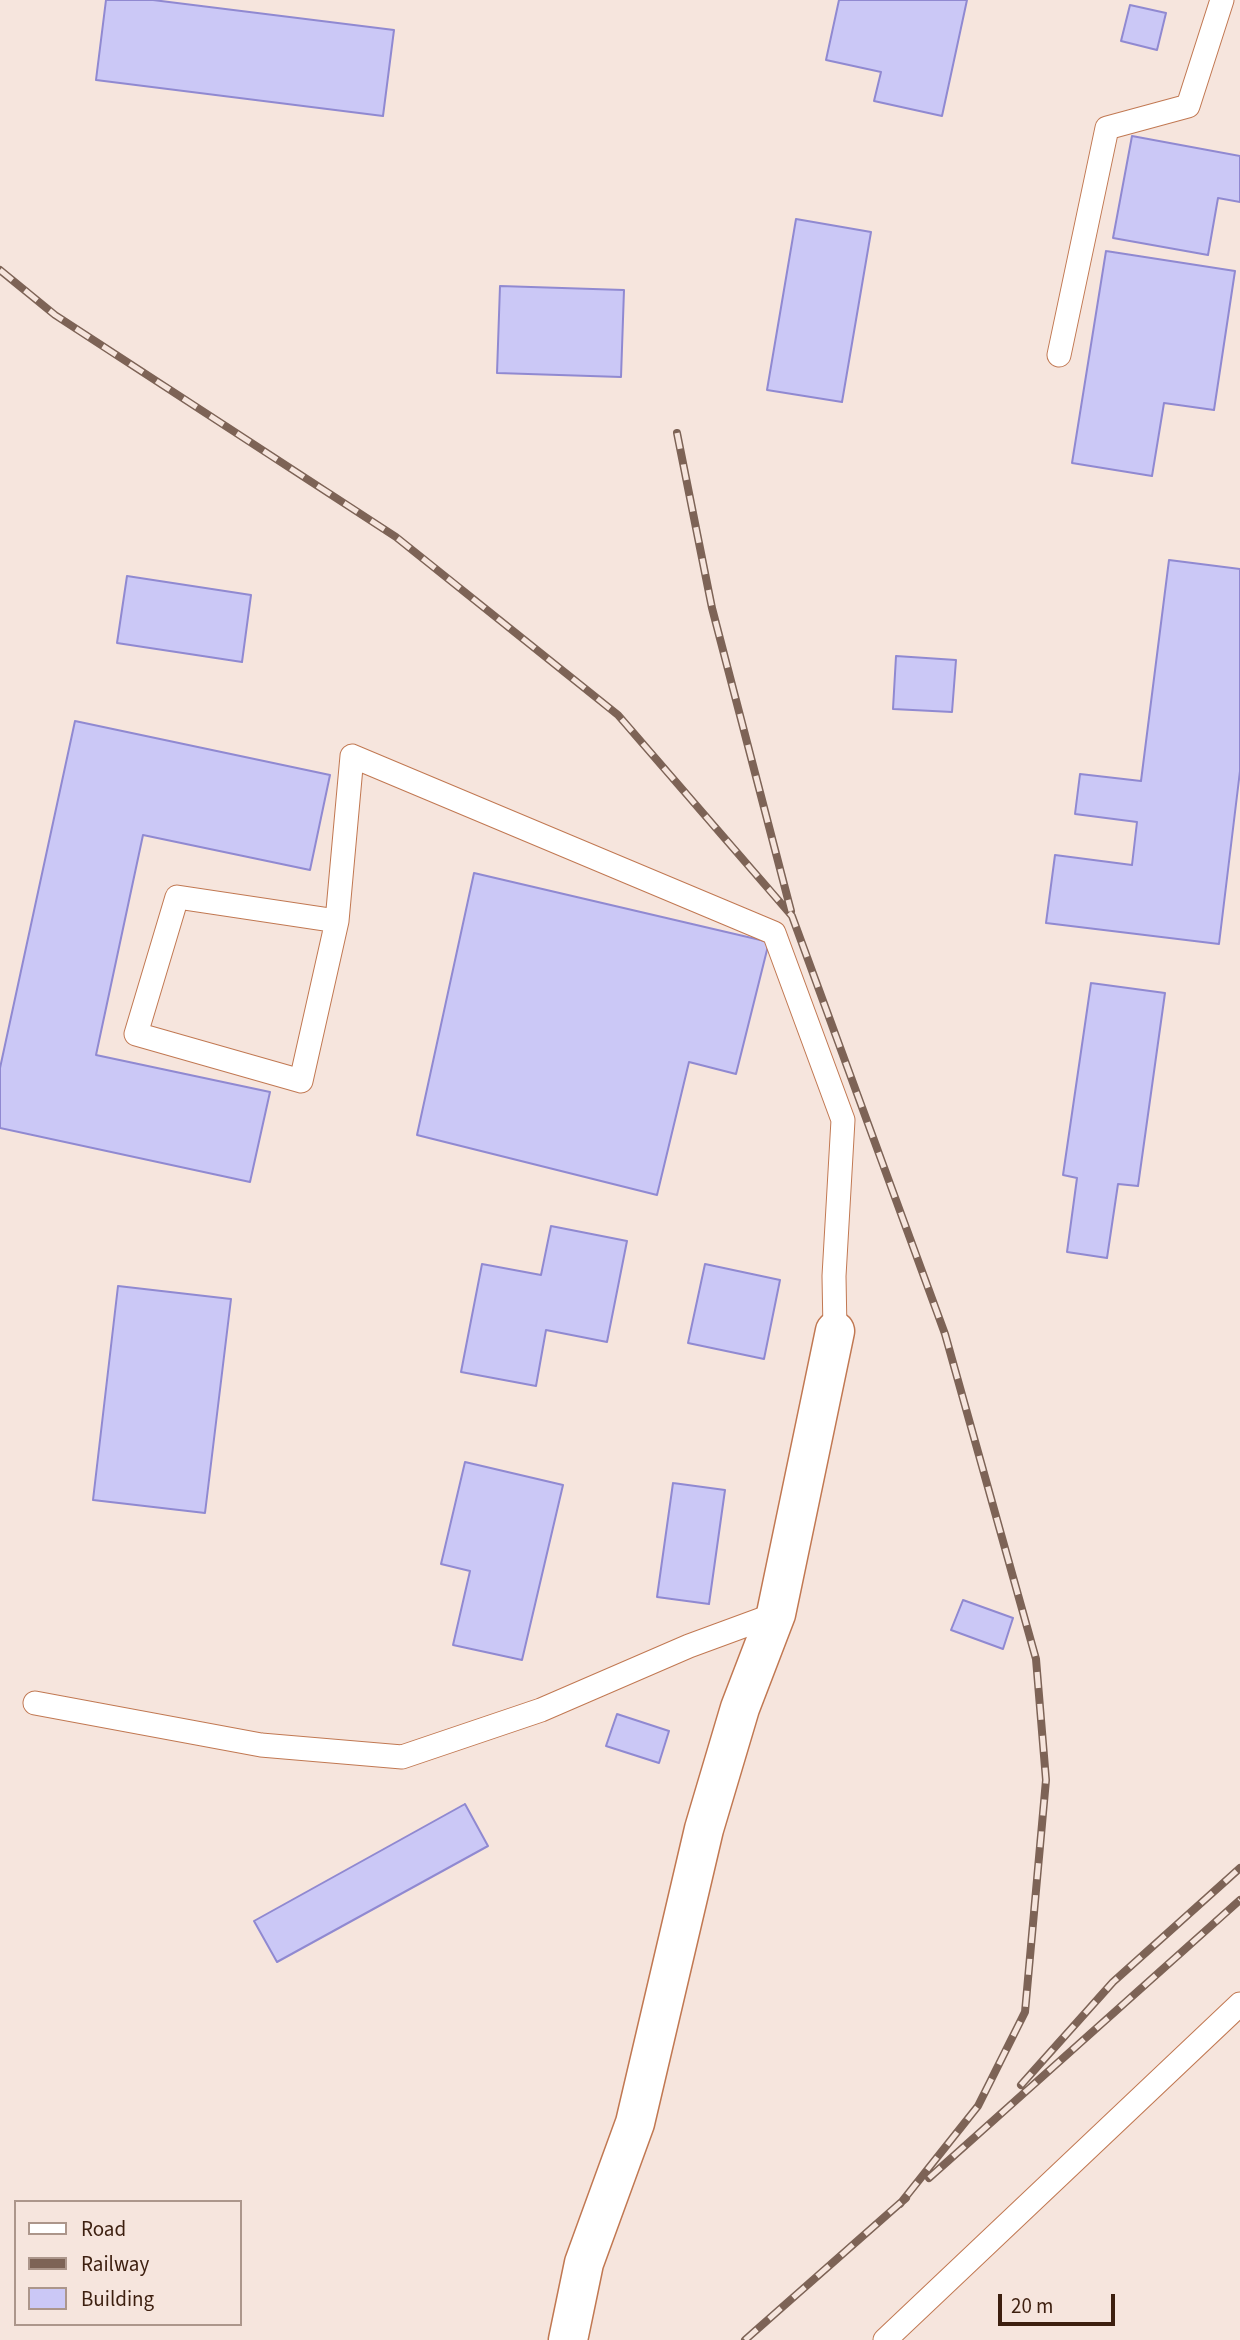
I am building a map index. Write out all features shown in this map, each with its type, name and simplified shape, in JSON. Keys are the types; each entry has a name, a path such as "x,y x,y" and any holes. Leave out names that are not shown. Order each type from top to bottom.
{"street":[{"path":"568,2340 584,2263 635,2123 704,1829 740,1708 776,1614 835,1331"}],"lane":[{"path":"1059,355 1107,128 1188,106 1222,0"},
{"path":"337,921 177,897 136,1034 302,1081 337,921 352,756 774,933 844,1120 834,1276 835,1331"},
{"path":"35,1703 261,1745 402,1757 541,1710 689,1646 776,1614"},
{"path":"885,2340 1240,2004"}],"building":[{"path":"106,0 153,0 394,30 383,116 96,80"},
{"path":"839,0 967,0 942,116 874,101 881,72 826,60"},
{"path":"1130,5 1166,13 1157,50 1121,41"},
{"path":"1132,136 1240,156 1240,202 1218,198 1208,255 1113,238"},
{"path":"796,219 871,232 842,402 767,390"},
{"path":"1106,251 1235,271 1214,410 1164,403 1152,476 1072,463"},
{"path":"500,286 624,290 621,377 497,373"},
{"path":"1169,560 1240,569 1240,771 1219,944 1046,923 1055,855 1132,865 1137,822 1075,814 1080,774 1141,781"},
{"path":"127,576 251,595 242,662 117,643"},
{"path":"896,656 956,660 952,712 893,709"},
{"path":"75,721 330,775 310,870 143,835 96,1055 270,1092 250,1182 0,1128 0,1068"},
{"path":"474,873 769,942 736,1074 689,1062 657,1195 417,1135"},
{"path":"1091,983 1165,993 1138,1186 1118,1184 1107,1258 1067,1252 1077,1178 1063,1175"},
{"path":"551,1226 627,1241 607,1342 546,1330 536,1386 461,1372 482,1264 541,1275"},
{"path":"705,1264 780,1280 764,1359 688,1343"},
{"path":"118,1286 231,1299 205,1513 93,1500"},
{"path":"465,1462 563,1485 522,1660 453,1645 470,1571 441,1564"},
{"path":"673,1483 725,1490 709,1604 657,1597"},
{"path":"963,1600 1013,1618 1003,1649 951,1630"},
{"path":"617,1714 669,1731 659,1763 606,1746"},
{"path":"465,1804 488,1846 277,1962 254,1921"}],"railway":[{"path":"0,270 55,315 396,537 618,715 792,916 945,1334 1036,1659 1046,1780 1025,2012 978,2106 900,2204"},
{"path":"677,433 712,608 791,911"},
{"path":"1021,2085 1113,1982 1240,1868"},
{"path":"929,2178 1240,1900"},
{"path":"745,2340 906,2198"}]}
